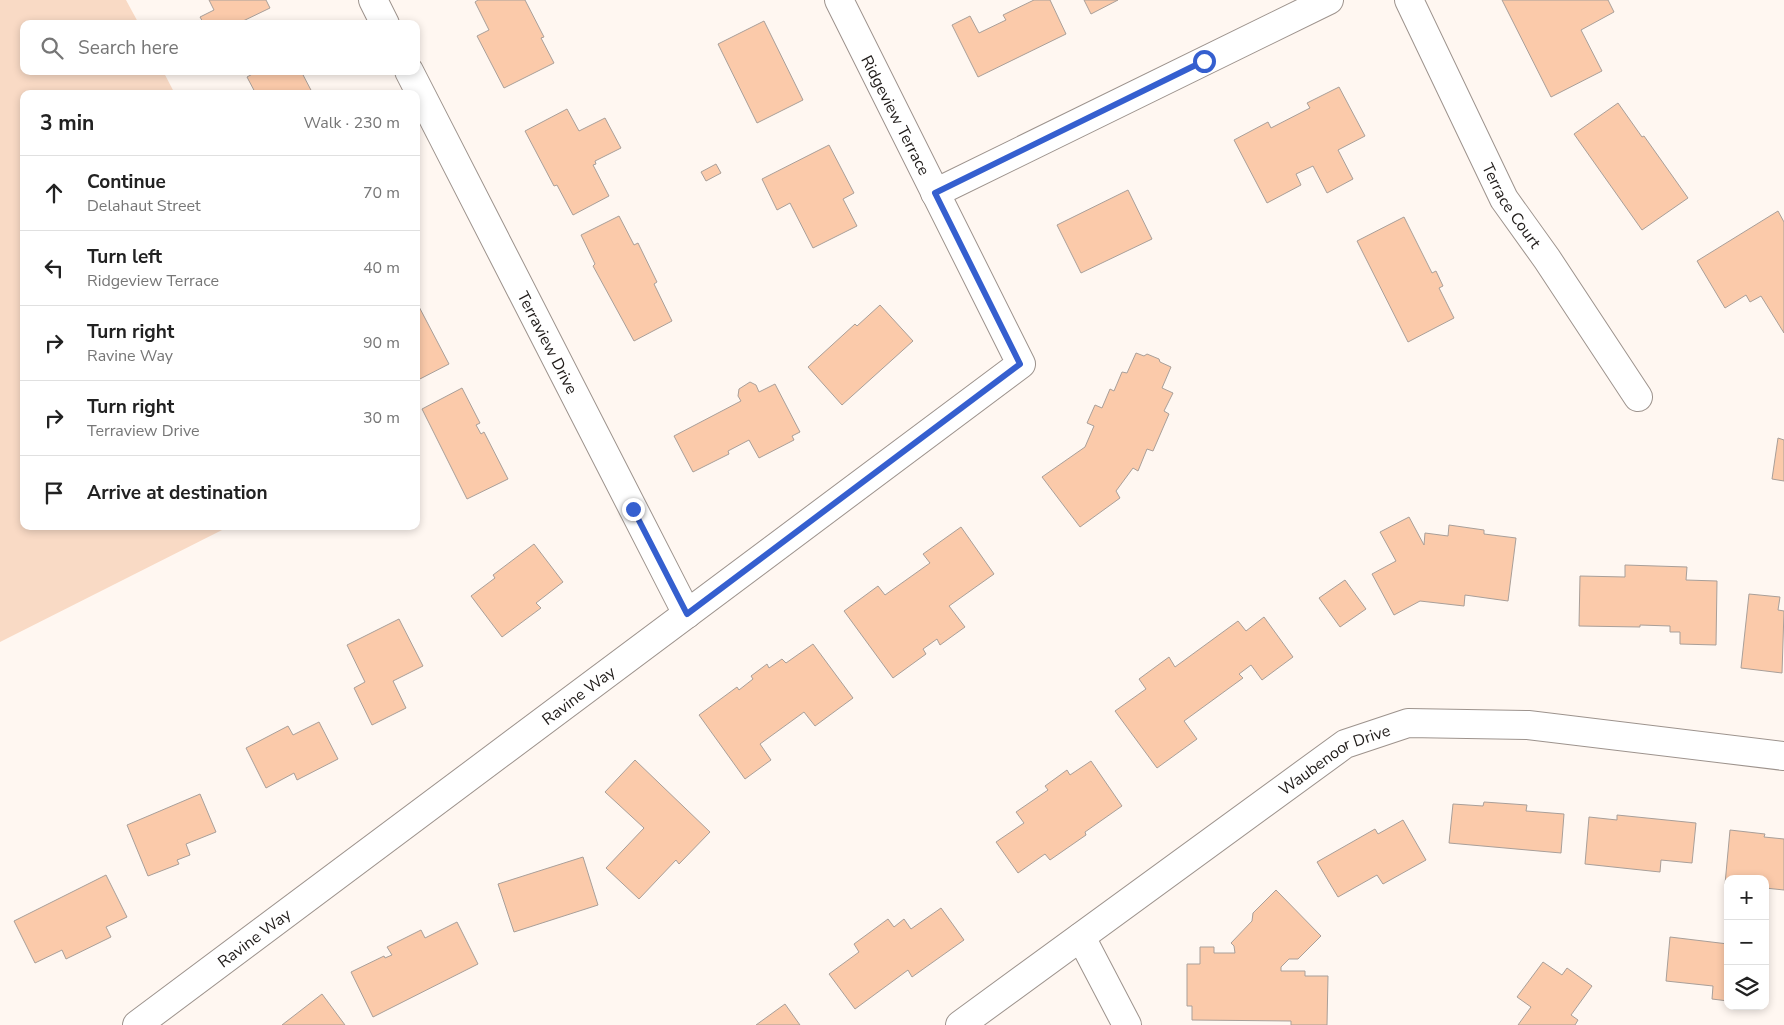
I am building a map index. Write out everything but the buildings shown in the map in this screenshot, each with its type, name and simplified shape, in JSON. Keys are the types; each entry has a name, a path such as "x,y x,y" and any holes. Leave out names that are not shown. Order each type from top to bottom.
{"street":[{"path":"373,0 383,20"},
{"name":"Ridgeview Terrace","path":"839,0 1020,364"},
{"path":"935,193 1330,0"},
{"name":"Terrace Court","path":"1410,0 1504,199 1547,258 1638,397"},
{"name":"Terraview Drive","path":"411,75 419,90"},
{"name":"Terraview Drive","path":"420,92 687,614"},
{"name":"Ravine Way","path":"137,1025 1020,364"},
{"name":"Waubenoor Drive","path":"960,1025 1345,744 1408,723 1528,725 1784,756"},
{"path":"1081,937 1127,1025"}],"shaded area":[{"path":"0,0 126,0 137,20 20,20 20,75 165,75 173,90 20,90 20,530 222,530 0,642"}],"route":[{"path":"633,509 687,614 1020,364 935,193 1204,61"}]}
